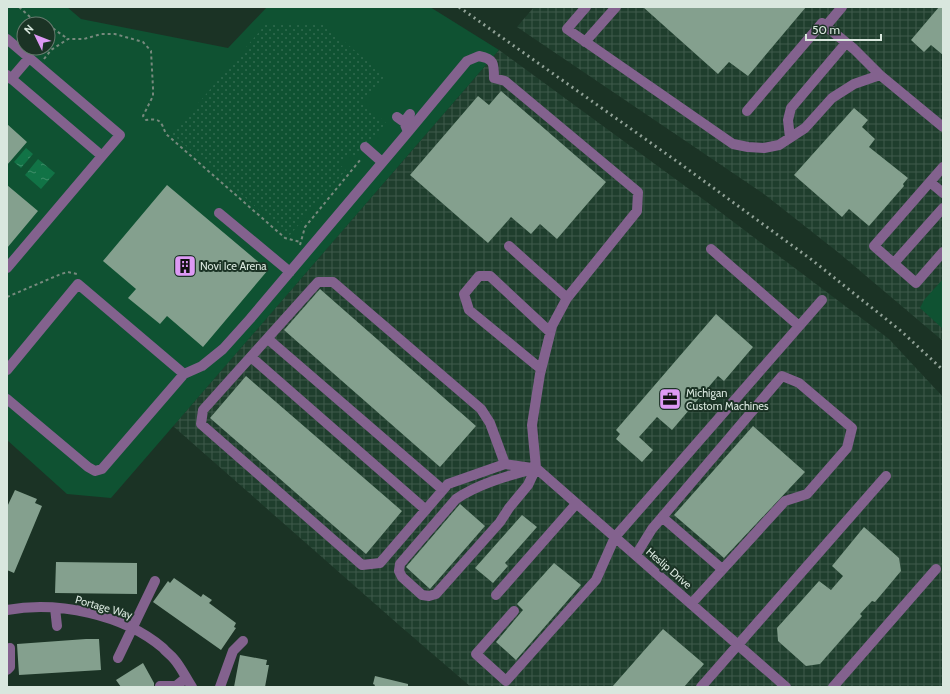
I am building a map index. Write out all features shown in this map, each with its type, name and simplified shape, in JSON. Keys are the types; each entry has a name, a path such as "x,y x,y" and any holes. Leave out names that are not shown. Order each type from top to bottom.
{"street":[{"path":"586,7 567,29 733,144 764,148 779,145 805,128 832,98 854,84 880,75"},
{"path":"585,42 616,7"},
{"path":"826,26 842,7"},
{"path":"746,111 822,23 880,75 943,127"},
{"path":"7,39 120,135 7,268"},
{"path":"790,138 788,120 791,108 846,43"},
{"path":"7,399 88,467 95,471 102,469 184,374 202,366 223,349 290,272 467,61 479,56 489,58 494,65 494,78 504,81 638,192 637,211 567,298 552,326 541,369 532,425 536,468 528,485 509,508 500,522 436,594 429,596 422,595 402,577 399,571 400,564 456,499 466,492 502,477 536,468"},
{"path":"29,58 9,77 102,156"},
{"path":"404,118 408,132"},
{"path":"365,147 382,162"},
{"path":"943,167 874,246 916,282 943,252"},
{"path":"930,182 943,193"},
{"path":"894,263 943,208"},
{"path":"220,213 290,272"},
{"path":"509,246 567,298"},
{"path":"710,249 799,326"},
{"path":"541,369 469,310 464,294 479,276 490,276 550,332"},
{"path":"505,464 490,424 481,410 332,282 318,282 203,410 201,424 207,430 362,565 380,563 448,484 505,464 536,468"},
{"path":"7,370 78,284 184,374"},
{"path":"514,611 476,654 506,681 596,580 615,537 822,300"},
{"path":"268,339 443,490"},
{"path":"251,357 426,510"},
{"path":"636,555 652,529 782,376 799,383 852,428 847,448 807,494 785,501 691,604"},
{"name":"Heslip Drive","path":"536,468 786,687"},
{"path":"701,687 886,476"},
{"path":"496,595 576,504"},
{"path":"662,517 722,569"},
{"path":"833,687 936,569"},
{"path":"118,658 155,581"},
{"name":"Portage Way","path":"7,610 20,608 66,609 104,618 133,628 151,639 174,658 192,687"},
{"path":"55,608 57,626"},
{"path":"220,687 233,651 244,641"},
{"path":"7,670 10,667 10,648"},
{"path":"160,686 176,686 186,678"}],"path":[{"path":"19,7 29,16"},
{"path":"56,30 68,39"},
{"path":"38,66 51,50 68,39 84,39 102,34 115,34 143,42 151,51 153,73 153,96 143,116 144,118 146,120 155,119 159,121 166,134 285,238 300,242"},
{"path":"296,251 300,245 305,227 361,159"},
{"path":"7,297 61,274 68,272 80,276"}],"shaded area":[{"path":"7,7 67,7 81,19 228,48 267,7 430,7 499,50 111,498 67,494 7,440"},
{"path":"534,7 943,7 943,341 839,253 764,194 517,27"},
{"path":"322,23 385,76 363,102 386,123 355,159 349,155 340,165 346,170 289,236 172,134 265,25"},
{"path":"499,50 715,208 889,339 943,397 943,687 471,687 173,426"},
{"path":"943,279 943,329 920,308 924,300"}],"water":[{"path":"26,148 33,154 21,168 14,162"},
{"path":"38,159 55,173 41,189 25,175"}],"building":[{"path":"643,7 806,7 748,76 729,62 718,74"},
{"path":"939,7 943,7 943,55 931,45 924,52 911,40"},
{"path":"501,91 606,182 557,239 540,224 531,234 511,217 488,243 410,175 478,96 489,105"},
{"path":"854,108 868,120 862,127 875,139 869,147 908,178 903,184 904,186 869,226 849,209 842,217 794,175"},
{"path":"7,124 27,142 7,165"},
{"path":"7,185 38,211 7,248"},
{"name":"Novi Ice Arena","path":"167,185 268,270 203,347 167,316 160,324 128,298 136,289 103,261"},
{"path":"320,289 476,426 440,467 284,330"},
{"name":"Michigan Custom Machines","path":"716,314 753,347 724,381 718,376 672,430 657,417 639,437 653,450 642,462 616,439 620,434 616,430"},
{"path":"246,376 402,511 366,554 210,418"},
{"path":"753,426 805,472 724,558 674,515"},
{"path":"15,490 37,499 35,503 42,506 14,573 7,570 7,507"},
{"path":"460,504 485,526 430,589 406,567"},
{"path":"522,515 537,527 505,563 508,566 493,583 475,568"},
{"path":"864,527 899,558 901,571 875,602 872,601 860,614 862,616 820,664 806,666 778,641 777,628 819,581 831,590 843,576 832,566"},
{"path":"56,562 137,563 137,594 55,593"},
{"path":"554,563 581,585 516,660 496,642 523,610 517,604"},
{"path":"174,578 201,597 203,594 212,600 209,603 236,623 234,627 236,628 221,650 153,602 168,581 170,583"},
{"path":"663,629 704,664 684,687 612,687"},
{"path":"99,639 101,670 19,675 17,644"},
{"path":"240,655 267,660 266,665 269,665 265,687 234,687"},
{"path":"143,663 154,683 154,687 121,687 116,680"},
{"path":"375,676 408,684 408,687 374,687 375,685 373,684"}],"railway":[{"path":"459,7 682,165 812,260 901,331 943,370"}],"place":[{"name":"Novi Ice Arena","path":"185,266"},
{"name":"Michigan Custom Machines","path":"670,399"}]}
